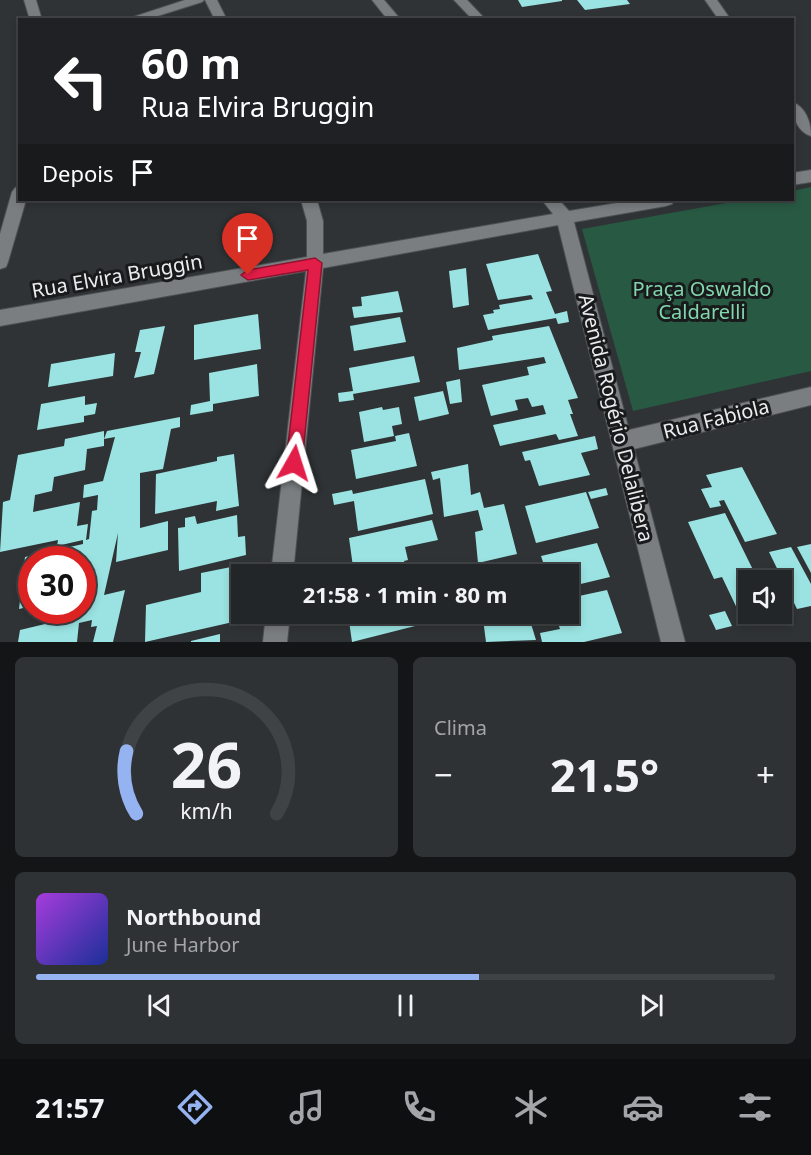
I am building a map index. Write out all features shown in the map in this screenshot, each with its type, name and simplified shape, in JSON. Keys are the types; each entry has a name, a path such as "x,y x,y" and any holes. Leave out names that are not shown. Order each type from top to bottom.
{"street":[{"path":"30,0 35,18"},
{"path":"137,18 198,0"},
{"path":"211,0 220,18"},
{"path":"378,0 393,18"},
{"path":"460,0 478,18"},
{"path":"711,0 724,18"},
{"path":"794,109 811,131"},
{"path":"794,179 811,176"},
{"path":"0,262 18,199"},
{"path":"283,564 315,263 315,221 309,201"},
{"name":"Avenida Rogério Delalibera","path":"551,201 564,216 673,642"},
{"name":"Rua Elvira Bruggin","path":"0,318 656,201"},
{"name":"Rua Fabiola","path":"622,442 811,396"},
{"path":"274,642 277,624"}],"green space":[{"name":"Praça Oswaldo Caldarelli","path":"811,187 811,371 633,411 582,229 737,201 794,201 794,191"}],"building":[{"path":"518,0 562,0 562,1 522,7"},
{"path":"577,0 627,0 630,4 585,10"},
{"path":"538,254 552,291 546,292 555,314 567,311 569,322 558,324 556,318 488,330 483,315 494,313 493,310 500,309 499,305 533,299 531,295 498,300 486,264"},
{"path":"466,268 469,305 453,308 449,271"},
{"path":"398,291 403,312 354,318 352,307 362,306 361,297"},
{"path":"258,314 261,349 194,360 194,325"},
{"path":"400,317 406,342 354,351 350,326"},
{"path":"165,326 154,374 134,378 141,352 135,352 140,330"},
{"path":"549,326 578,398 568,400 573,414 570,414 578,436 559,440 556,434 500,446 493,425 546,414 543,405 532,407 528,398 515,400 518,410 491,416 482,385 529,375 527,367 546,363 544,357 459,370 457,348 493,340 492,336"},
{"path":"115,353 113,376 48,387 51,364"},
{"path":"414,356 420,382 353,394 354,400 339,402 338,393 353,391 349,368"},
{"path":"257,364 259,396 213,404 213,411 190,415 191,405 210,401 209,373"},
{"path":"460,379 462,402 450,404 446,382"},
{"path":"443,391 449,414 419,421 414,397"},
{"path":"85,396 85,405 97,403 95,414 84,416 84,422 37,430 41,404"},
{"path":"382,407 383,410 399,407 402,424 392,426 394,436 364,442 359,412"},
{"path":"180,417 180,427 171,429 163,469 140,473 140,528 168,521 168,550 116,562 118,533 104,595 125,590 113,642 93,642 97,626 91,627 91,624 96,624 96,546 74,546 83,544 83,540 57,546 58,540 18,546 18,548 0,552 3,502 10,500 18,455 64,446 65,439 104,431 104,439 107,431","holes":["115,437 103,481 84,485 83,498 98,495 97,510 92,511 89,539 86,540 88,524 77,526 80,502 33,512 35,495 52,491 54,477 85,470 87,449 104,446 104,439"]},
{"path":"409,433 417,466 356,479 351,450 396,441 395,436"},
{"path":"595,436 598,449 581,453 590,475 539,486 530,460 525,461 522,452"},
{"path":"234,454 239,506 216,511 217,501 155,514 156,474 217,461 217,457"},
{"path":"468,464 471,495 480,492 484,508 504,504 517,554 478,563 475,532 483,530 478,510 444,517 440,478 433,480 431,472"},
{"path":"742,467 777,534 745,542 724,500 719,501 721,506 710,508 701,489 712,487 706,475"},
{"path":"425,479 433,514 358,531 354,501 334,505 332,494 352,490 353,494"},
{"path":"606,488 608,495 591,499 588,492"},
{"path":"586,492 599,528 536,543 525,506"},
{"path":"725,513 753,570 738,570 738,610 722,577 714,579 688,522"},
{"path":"237,515 238,537 245,536 246,555 179,571 178,528 185,527 185,518 195,516 197,524"},
{"path":"432,520 438,540 405,547 408,560 404,561 405,564 353,564 349,538"},
{"path":"597,543 610,577 579,584 579,564 544,564 541,556"},
{"path":"811,544 811,573 797,547"},
{"path":"791,547 811,584 811,606 797,609 792,599 792,570 778,570 769,552"},
{"path":"231,567 231,622 145,642 146,605 201,592 201,573"},
{"path":"607,590 622,633 584,642 542,642 540,633 560,629 558,624 579,624 579,603 581,603 579,596"},
{"path":"725,611 732,626 716,630 709,615"},
{"path":"45,624 79,624 77,642 18,642 20,630"},
{"path":"349,624 423,624 352,642"},
{"path":"484,624 531,624 536,640 486,642"},
{"path":"220,634 220,642 191,642 191,641"}],"route":[{"path":"248,275 315,263 294,463"}]}
